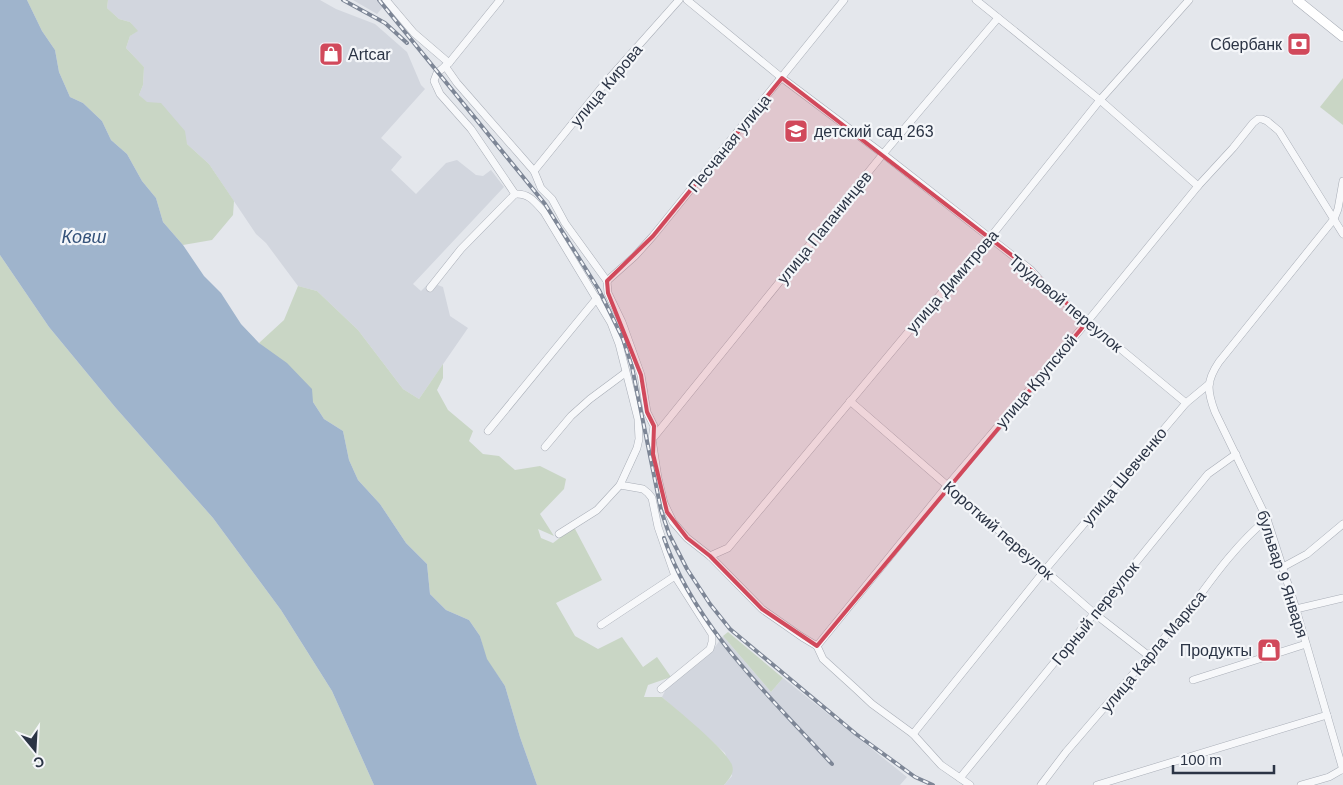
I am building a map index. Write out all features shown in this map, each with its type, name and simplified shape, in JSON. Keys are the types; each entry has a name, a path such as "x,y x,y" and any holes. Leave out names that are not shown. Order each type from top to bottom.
{"main road":[{"path":"1297,0 1343,37"}],"street":[{"path":"386,0 414,32 447,64 457,83 534,171 541,188 552,199 566,224 607,281 608,293 622,322 641,375 647,412 654,426 652,439 656,470 667,512 687,538 710,556 762,610 817,646 823,658 872,704 913,734 941,765 970,785"},
{"path":"500,0 434,78 435,86 440,94 472,129 514,194"},
{"name":"улица Кирова","path":"534,171 606,82 679,0"},
{"name":"Трудовой переулок","path":"687,0 782,78 883,154 1030,270 1047,288 1186,403"},
{"name":"Песчаная улица","path":"607,281 635,256 653,236 844,0"},
{"path":"976,0 1100,100 1198,186"},
{"name":"улица Димитрова","path":"710,556 728,548 989,238 1100,100 1189,0"},
{"name":"улица Папанинцев","path":"652,439 883,154 998,18"},
{"name":"улица Крупской","path":"817,646 947,486 1087,322 1253,122 1258,119 1267,121 1279,131 1334,219"},
{"path":"1343,181 1338,209 1334,219 1343,234"},
{"path":"430,288 462,249 514,194 522,194 530,196 557,230 573,262 582,273 611,323 619,344 638,419 639,439 637,448 620,485 597,510 559,534"},
{"name":"улица Шевченко","path":"913,734 1045,570 1186,403 1208,384 1211,373 1219,362 1334,219"},
{"path":"488,432 597,298"},
{"path":"544,447 571,416 625,373"},
{"name":"бульвар 9 Января","path":"1208,384 1209,396 1215,412 1267,519 1296,609 1343,769"},
{"name":"Короткий переулок","path":"850,401 1094,614 1149,656"},
{"name":"Горный переулок","path":"960,778 1208,474 1236,454"},
{"path":"620,485 643,489 652,498 658,527 675,576 712,634 710,649 661,689"},
{"name":"улица Карла Маркса","path":"1041,785 1066,752 1195,602 1253,530 1267,519"},
{"path":"1283,567 1307,554 1343,524"},
{"path":"601,625 675,576"},
{"path":"1296,609 1343,598"},
{"path":"1193,680 1306,644"},
{"path":"1097,785 1327,715"},
{"path":"1301,785 1329,777 1343,769"}],"highlighted area":[{"path":"782,78 1031,270 1087,322 817,646 762,609 710,556 687,538 667,512 653,454 654,426 647,412 641,375 608,293 607,281 653,236"}],"shaded area":[{"path":"108,0 320,0 336,9 375,24 407,52 421,85 425,89 381,138 402,157 391,170 416,194 446,163 457,160 476,175 483,176 491,170 504,187 413,284 421,291 430,282 443,287 450,316 468,328 419,399 403,389 358,330 317,291 298,286 266,243 256,234 209,164 139,95 143,85 144,67 126,48 130,36 137,31 130,22 119,19 107,8"},
{"path":"353,0 377,0 383,7 377,14"},
{"path":"723,636 771,692 783,678 907,777 900,785 724,785 732,776 725,753 662,697 666,689 712,651"}],"green space":[{"path":"27,0 108,0 107,8 119,19 130,22 138,31 130,36 126,48 144,67 143,85 139,95 147,102 161,103 185,131 187,144 209,164 234,201 233,215 212,240 183,245 163,222 156,198 142,181 127,154 111,140 102,121 83,103 70,97 59,72 55,50 42,31"},
{"path":"1343,78 1343,125 1320,107"},
{"path":"0,255 49,327 115,407 213,518 281,610 332,691 374,785 0,785"},
{"path":"298,286 317,291 358,330 403,389 419,399 443,364 443,378 437,390 448,410 473,431 469,441 483,454 499,456 515,470 540,466 566,479 564,489 540,514 554,536 538,529 541,538 553,543 574,527 602,580 556,603 575,636 598,649 622,637 643,667 657,657 671,677 648,685 644,697 662,697 721,749 733,768 731,776 724,785 537,785 505,686 486,659 480,636 469,620 446,610 430,594 427,564 406,543 380,504 358,480 349,460 343,431 324,419 313,402 259,343 284,320"},
{"path":"728,632 783,678 771,692 723,636"}],"water":[{"name":"Ковш","path":"0,0 27,0 42,31 55,50 59,72 70,97 83,103 102,121 111,140 127,154 142,181 156,198 163,222 183,245 204,276 221,293 241,324 259,343 287,363 312,389 313,402 324,419 343,431 349,460 358,480 380,504 406,543 427,564 430,594 446,610 469,620 480,636 487,659 505,686 537,785 374,785 332,691 281,610 213,518 115,407 49,327 0,255"}],"railway":[{"path":"343,0 385,23 407,43"},
{"path":"379,0 545,204 599,290 623,339 632,367 661,510 669,534 687,569 710,604 730,629 856,734 915,777 933,785"},
{"path":"664,538 677,570 694,601 714,631 736,659 832,764"}],"place":[{"name":"Сбербанк","path":"1299,44"},
{"name":"Artcar","path":"331,54"},
{"name":"детский сад 263","path":"796,131"},
{"name":"Продукты","path":"1269,650"}]}
